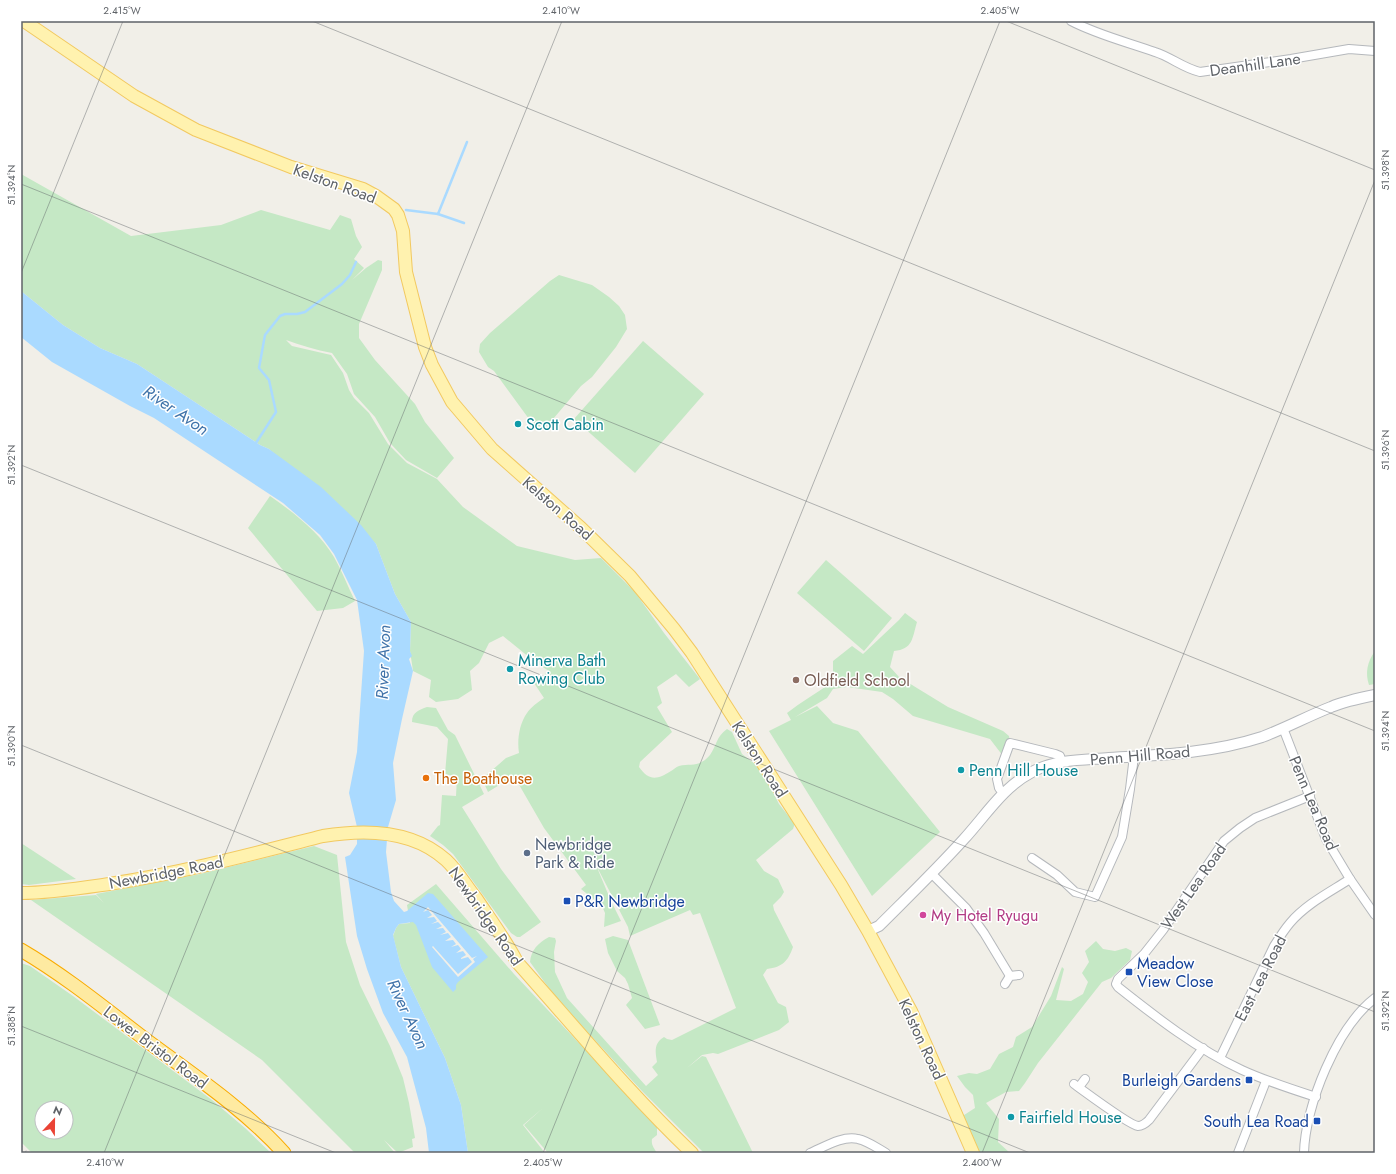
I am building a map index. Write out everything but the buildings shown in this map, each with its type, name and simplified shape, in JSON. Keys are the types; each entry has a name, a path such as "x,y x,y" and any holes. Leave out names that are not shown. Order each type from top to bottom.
{"highway":[{"name":"Lower Bristol Road","path":"21,950 91,997 226,1099 254,1123 284,1153"}],"main road":[{"name":"Kelston Road","path":"24,21 134,96 196,130 291,167 363,189 394,209 398,215 403,231 406,272 425,346 432,365 452,402 492,449 562,510 616,562 674,629 705,673 841,885 868,931 911,1011 973,1153"},
{"name":"Newbridge Road","path":"25,893 136,880 202,867 336,834 352,832 389,834 423,843 447,861 458,874 504,938 517,962 627,1086 692,1153"}],"street":[{"name":"Deanhill Lane","path":"1071,21 1101,34 1155,52 1187,68 1200,72 1349,49 1375,51"},
{"name":"Penn Hill Road","path":"868,931 879,926 932,874 972,830 1003,792 1033,771 1062,762 1213,748 1261,737 1346,701 1375,695"},
{"name":"Penn Lea Road","path":"1283,728 1326,839 1350,879 1375,915"},
{"path":"1003,792 998,788 997,779 1010,744 1055,754 1060,756 1062,762"},
{"path":"1032,858 1057,875 1069,888 1075,892 1095,897 1122,837 1134,756"},
{"name":"West Lea Road","path":"1203,1048 1174,1030 1118,988 1116,984 1118,979 1144,954 1163,930 1224,840 1254,818 1310,796"},
{"path":"932,874 966,908 1015,975 1005,984"},
{"name":"East Lea Road","path":"1220,1058 1274,946 1282,933 1290,922 1302,911 1350,879"},
{"path":"1304,1153 1304,1142 1316,1097 1327,1065 1342,1035 1357,1016 1375,998"},
{"path":"1085,1079 1076,1086 1127,1121 1138,1126 1143,1125 1149,1120 1203,1048 1266,1081 1316,1097"},
{"path":"1238,1153 1266,1081"},
{"path":"810,1153 840,1141 853,1138 863,1140 886,1153"}],"green space":[{"path":"21,174 131,236 221,225 261,210 330,230 340,215 351,219 356,236 362,247 354,259 364,268 352,280 378,260 382,261 382,270 359,324 359,338 375,360 415,404 425,422 454,458 437,478 406,460 390,443 375,417 354,394 347,374 332,353 286,340 292,346 331,355 343,373 349,390 354,398 369,413 388,444 407,463 437,479 463,507 517,546 575,560 601,558 635,592 664,633 700,679 689,687 676,674 657,687 662,703 657,707 672,732 640,762 639,767 646,775 654,778 662,776 679,766 702,762 710,755 719,738 727,729 732,732 742,754 755,764 763,773 779,804 794,823 793,829 756,860 764,871 778,879 784,892 773,905 774,910 793,947 787,960 777,967 767,969 763,975 778,1003 786,1007 789,1022 779,1030 718,1054 713,1053 702,1055 687,1068 702,1056 706,1057 753,1153 704,1153 641,1090 556,998 530,962 532,954 538,944 549,937 555,938 555,972 567,998 646,1086 658,1075 652,1067 657,1062 656,1048 661,1039 664,1037 672,1040 736,1008 700,913 693,915 690,910 630,936 628,927 596,865 621,921 604,927 605,913 602,906 581,889 586,885 544,828 514,776 488,792 482,779 506,758 519,753 519,733 524,717 530,709 544,698 534,683 549,671 535,662 503,636 489,643 479,663 470,671 472,690 458,699 436,702 429,697 431,680 413,671 410,651 411,622 395,594 376,544 269,449 260,445 137,364 100,348 63,325 21,291"},
{"path":"559,275 592,285 609,297 619,306 625,315 627,329 616,347 592,377 581,386 548,425 542,427 535,425 529,419 494,371 488,367 479,352 480,344 490,333"},
{"path":"643,341 704,394 635,473 574,419"},
{"path":"270,496 314,531 328,548 340,568 355,601 343,608 317,611 248,528"},
{"path":"826,560 892,618 864,651 797,593"},
{"path":"905,613 917,622 914,633 911,642 905,648 894,651 890,667 899,677 948,707 1003,731 1009,736 1010,743 1003,756 990,739 913,716 882,692 847,687 833,689 827,698 795,717 817,706 833,723 858,731 940,832 872,896 769,731 791,720 787,713 832,682 833,661 852,646 863,654"},
{"path":"1375,651 1375,684 1369,685 1367,676 1368,668 1370,659"},
{"path":"427,707 436,708 448,730 455,735 484,794 462,807 501,869 541,922 520,937 517,937 511,933 453,854 430,836 440,825 442,795 456,796 457,777 445,774 448,739 437,727 412,722 413,716 419,710"},
{"path":"21,843 76,879 29,885 21,884"},
{"path":"314,846 337,855 346,942 360,985 390,1046 403,1078 415,1138 412,1139 413,1147 398,1153 384,1140 395,1153 355,1153 262,1060 31,900 96,895 104,903 96,894 200,874"},
{"path":"436,884 514,974 657,1126 657,1135 652,1139 652,1141 657,1153 548,1153 524,1125 543,1108 523,1125 545,1153 468,1153 461,1105 445,1058 401,967 393,936 399,924 410,923 407,905"},
{"path":"613,936 628,940 660,1025 645,1029 626,1005 632,998 628,984 625,978 617,971 608,953 605,939"},
{"path":"1096,941 1103,949 1115,951 1126,948 1132,951 1130,960 1111,978 1102,982 1038,1063 1019,1091 1006,1092 986,1103 999,1119 998,1142 1010,1153 978,1153 961,1117 975,1108 973,1095 957,1076 969,1073 977,1074 990,1069 999,1054 1013,1047 1016,1037 1032,1027 1051,996 1062,967 1064,969 1056,1000 1071,1001 1083,994 1088,982 1082,973 1089,962 1085,951"},
{"path":"21,963 30,966 73,996 212,1100 245,1128 271,1153 32,1153 21,1142"}],"water":[{"name":"River Avon","path":"21,291 63,325 100,348 137,364 260,445 269,449 321,487 361,525 376,544 395,594 411,622 410,651 412,656 409,659 413,671 393,763 396,800 388,827 386,852 391,892 394,901 404,912 428,893 433,894 488,957 458,982 456,989 453,992 432,967 416,925 413,922 399,924 393,935 401,967 445,1058 461,1105 468,1153 429,1153 426,1128 407,1057 383,1013 357,936 345,857 350,855 357,844 357,827 349,793 357,752 364,651 357,600 334,554 320,535 283,503 154,418 52,362 21,337"}],"pier":[{"path":"428,907 472,958 477,956 473,959 475,962 458,977 432,947 433,946 458,974 472,962 468,957 461,959 466,955 463,951 456,953 461,949 458,945 451,947 456,944 453,940 445,941 451,937 448,933 440,935 446,932 443,928 436,929 442,926 438,922 431,924 437,921 434,917 427,918 432,915 428,910 423,912"}],"waterway":[{"path":"406,210 438,214 467,142"},
{"path":"438,214 464,223"},
{"path":"256,443 276,412 269,380 259,368 265,335 280,316 305,312 342,284 350,275 356,262"}],"railway":[{"path":"21,1147 27,1153"}],"place":[{"name":"Scott Cabin","path":"518,424"},
{"name":"Minerva Bath Rowing Club","path":"510,669"},
{"name":"Oldfield School","path":"796,680"},
{"name":"Penn Hill House","path":"961,770"},
{"name":"The Boathouse","path":"426,778"},
{"name":"Newbridge Park & Ride","path":"527,853"},
{"name":"P&R Newbridge","path":"567,901"},
{"name":"My Hotel Ryugu","path":"923,915"},
{"name":"Meadow View Close","path":"1129,972"},
{"name":"Burleigh Gardens","path":"1249,1080"},
{"name":"Fairfield House","path":"1011,1117"},
{"name":"South Lea Road","path":"1317,1121"}]}
